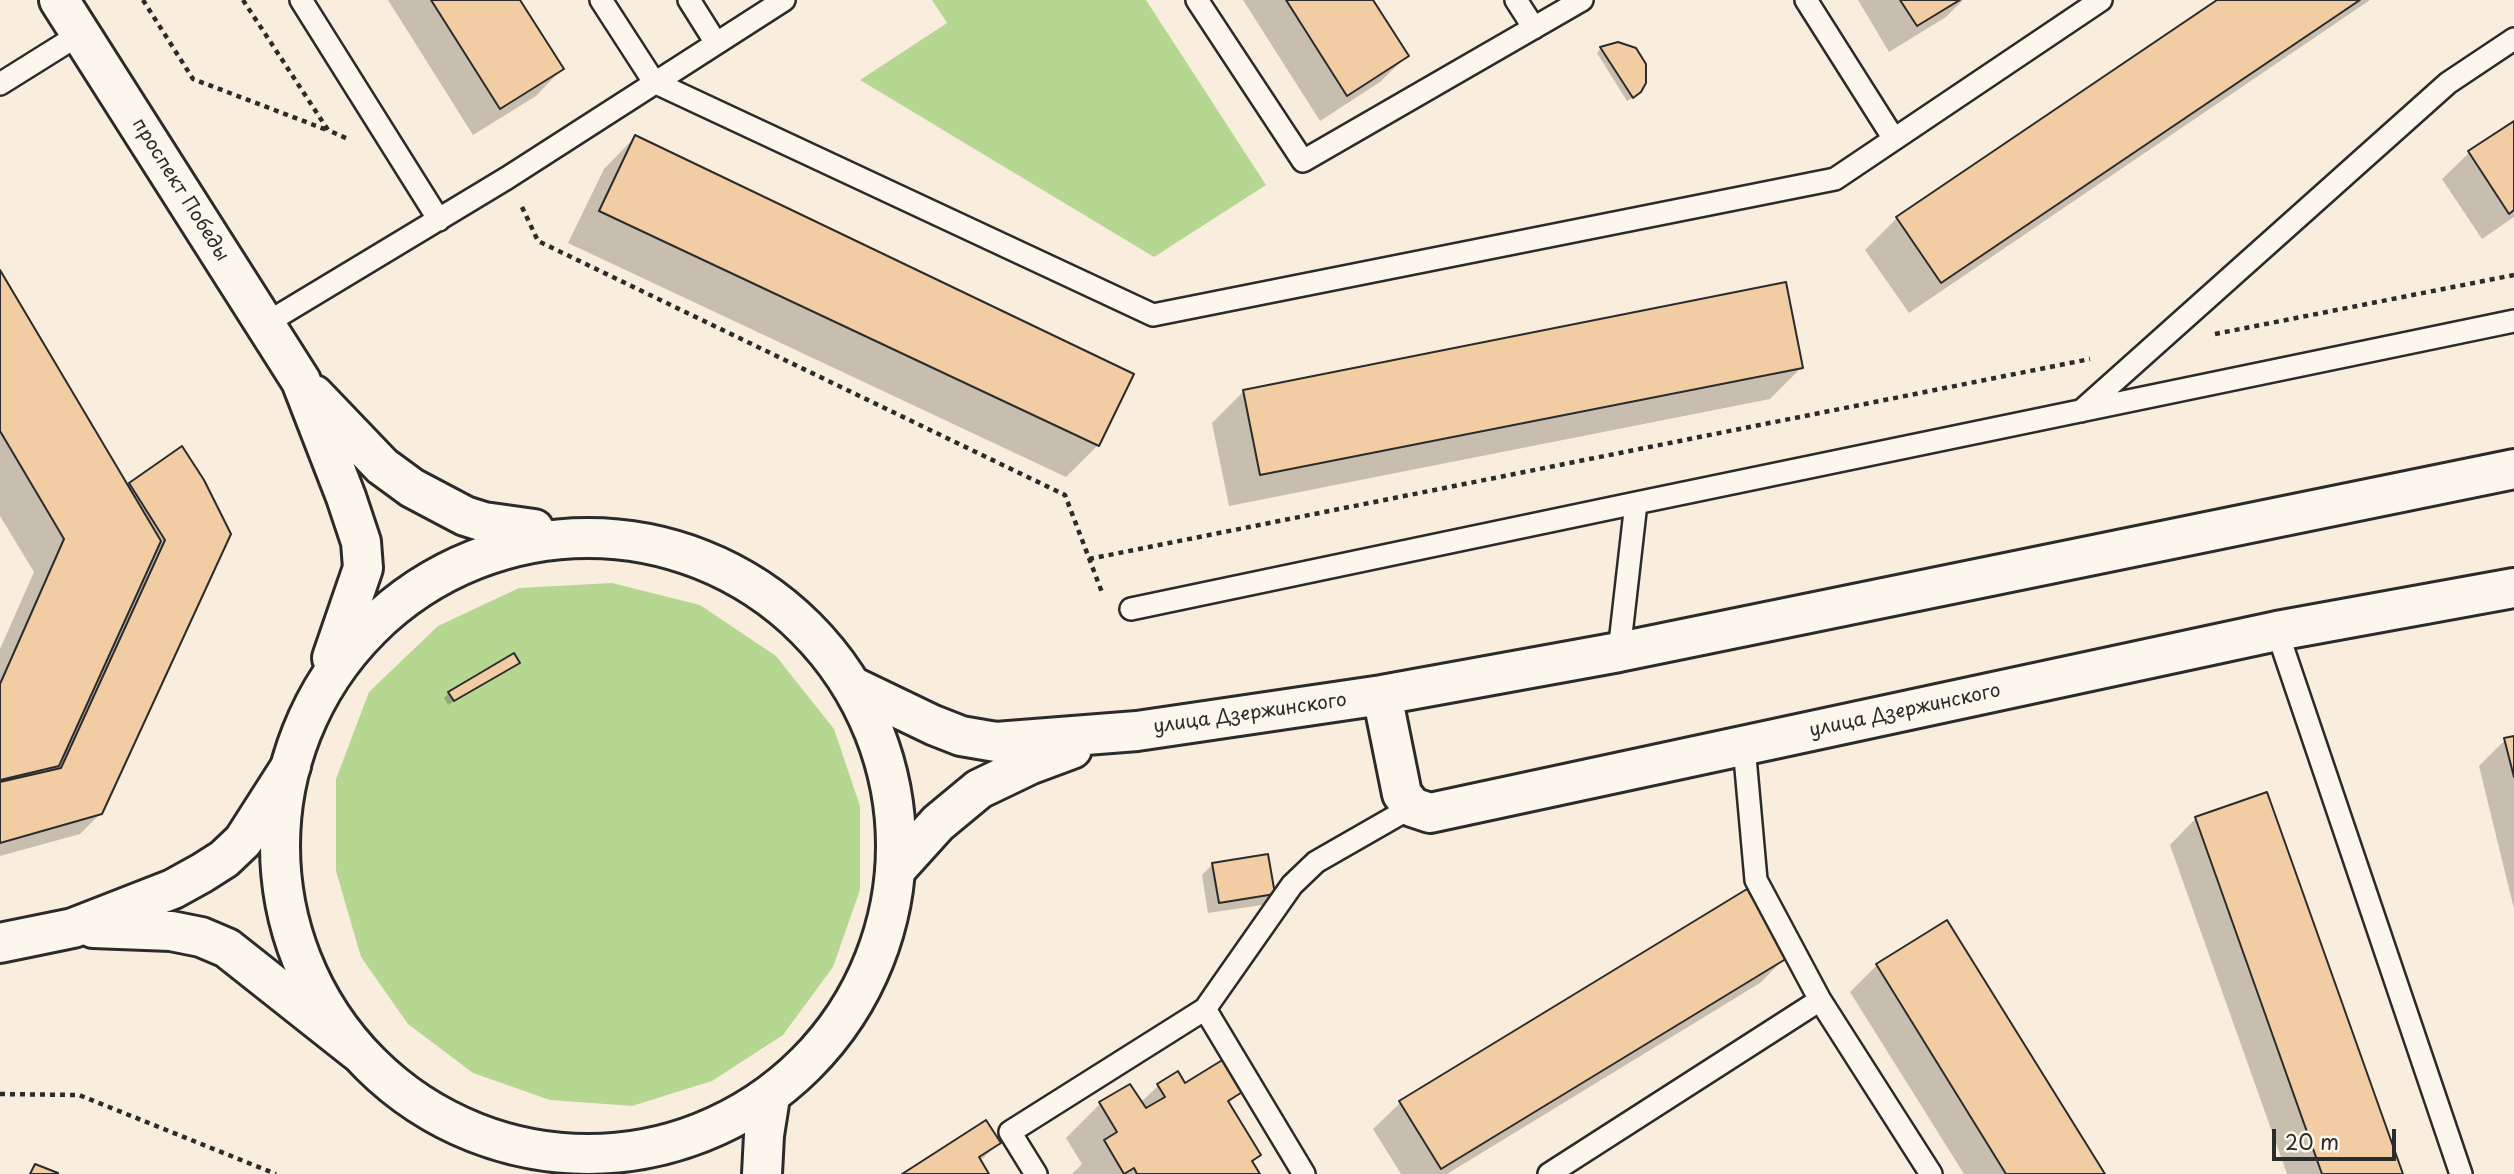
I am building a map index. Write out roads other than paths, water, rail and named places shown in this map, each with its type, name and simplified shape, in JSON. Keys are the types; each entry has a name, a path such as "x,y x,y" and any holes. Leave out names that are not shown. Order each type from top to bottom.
{"main road":[{"name":"проспект Победы","path":"59,0 301,381 346,497 361,542 363,568 310,719"},
{"name":"проспект Победы","path":"301,381 382,466 412,488 475,519 573,535"},
{"name":"улица Дзержинского","path":"854,687 933,726 961,736 996,743 1117,733 1382,695 1619,652 2514,469"},
{"path":"0,943 73,928 173,889 224,859 243,841 291,766 310,719 350,650 395,598 436,567 478,549 515,541 573,535 644,544 683,556 758,592 824,649 854,687 892,772 900,866 867,984 832,1040 770,1097 709,1132 662,1146 617,1153 567,1156"},
{"name":"улица Дзержинского","path":"1412,807 1430,813 2277,631 2514,588"},
{"path":"1382,695 1402,793 1412,807"},
{"name":"улица Дзержинского","path":"900,866 938,823 979,789 1029,765 1117,733"},
{"path":"291,766 279,881 314,987 357,1051"},
{"path":"73,928 171,930 210,940 244,960 357,1051 408,1098 441,1118 479,1136 567,1156 612,1174"},
{"path":"762,1174 770,1097"}],"lane":[{"path":"301,0 439,220"},
{"path":"601,0 654,82 1153,315 1835,179 2101,0"},
{"path":"689,0 716,43"},
{"path":"265,324 507,178 784,0"},
{"path":"1197,0 1303,160 1583,0"},
{"path":"1516,0 1534,28"},
{"path":"1806,0 1894,139"},
{"path":"0,84 80,34"},
{"path":"2080,411 2448,83 2514,39"},
{"path":"1131,609 2514,321"},
{"path":"1619,652 1636,503"},
{"path":"2277,631 2461,1174"},
{"path":"1744,746 1756,880 1820,1000 1931,1174"},
{"path":"1036,1174 1010,1132 1205,1009 1292,885 1316,862 1412,807"},
{"path":"1549,1174 1820,1000"},
{"path":"1205,1009 1304,1174"}]}
